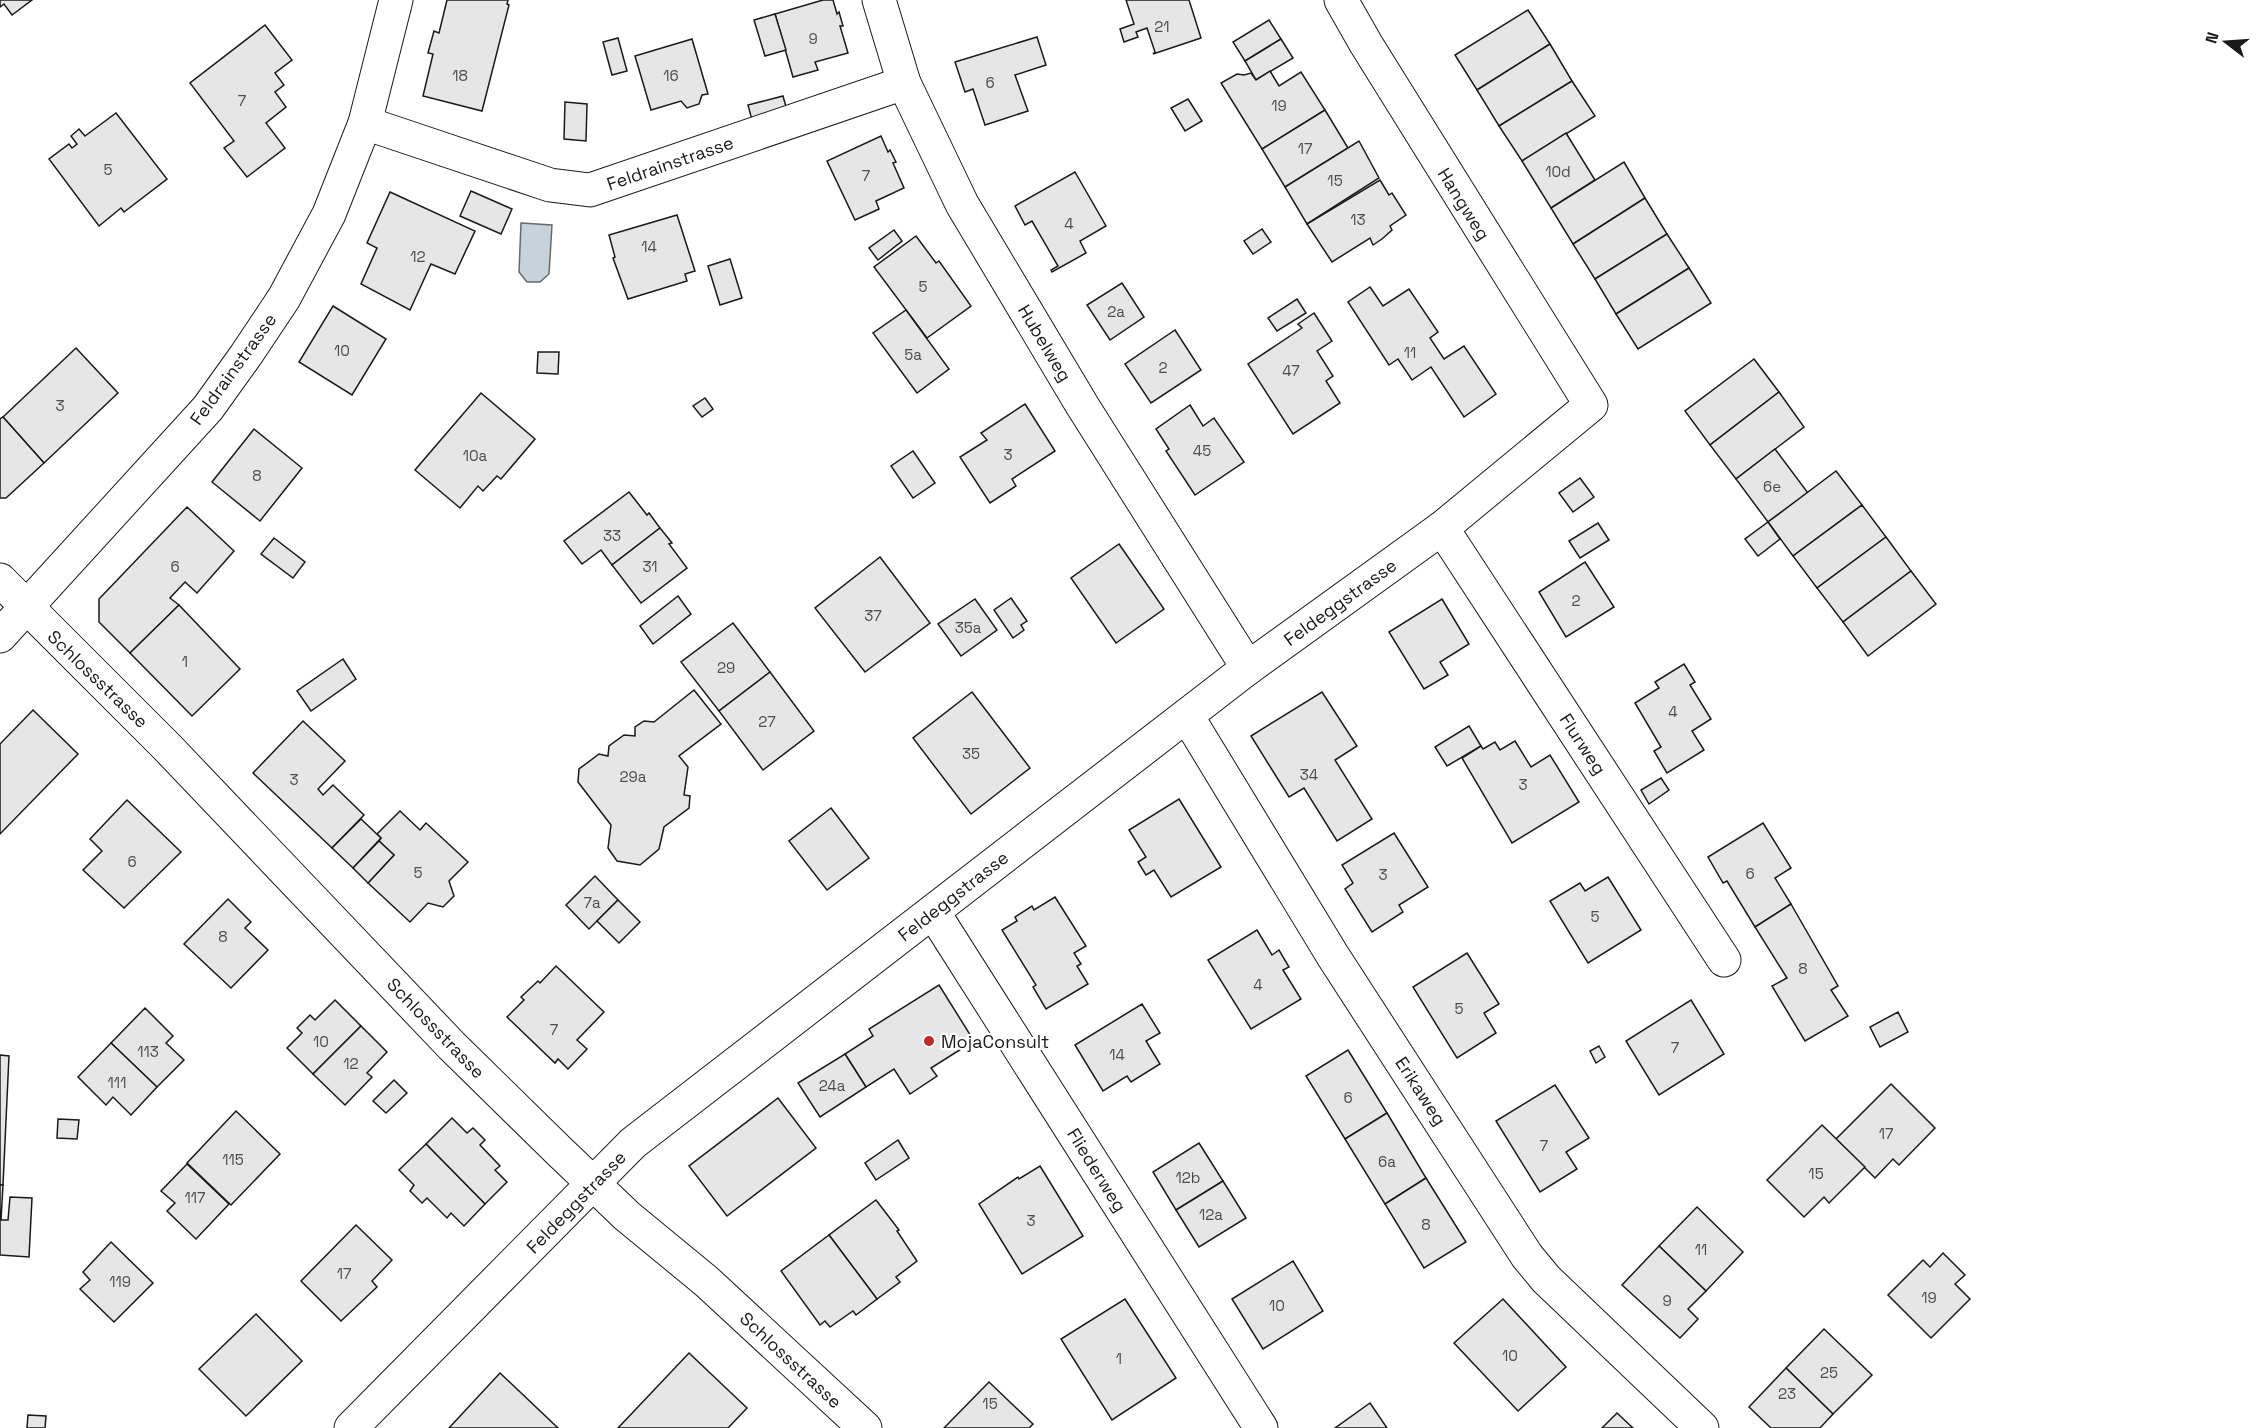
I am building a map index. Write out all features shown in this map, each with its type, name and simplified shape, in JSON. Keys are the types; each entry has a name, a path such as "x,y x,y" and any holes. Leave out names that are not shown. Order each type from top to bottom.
{"street":[{"name":"Feldrainstrasse","path":"0,636 208,408 284,298 329,213 365,123 396,0"},
{"name":"Hubelweg","path":"879,0 904,83 962,204 1082,405 1248,668"},
{"name":"Hangweg","path":"1341,0 1390,84 1591,405"},
{"name":"Feldrainstrasse","path":"365,123 550,185 590,190 904,83"},
{"name":"Feldeggstrasse","path":"351,1428 633,1143 1248,668 1442,528 1591,405"},
{"name":"Flurweg","path":"1442,528 1724,960"},
{"name":"Schlossstrasse","path":"0,580 167,747 452,1046 627,1216 706,1281 865,1428"},
{"name":"Erikaweg","path":"1187,716 1333,956 1527,1256 1546,1279 1702,1428"},
{"name":"Fliederweg","path":"933,912 1261,1428"}],"shaded area":[{"path":"521,223 552,225 549,274 540,282 527,282 519,272"}],"building":[{"path":"0,0 32,0 12,15 4,4 0,7"},
{"path":"447,0 508,0 509,5 482,111 423,96 433,54 428,53 434,31 439,33"},
{"path":"823,0 833,0 837,14 839,12 843,26 840,26 848,53 815,62 818,70 793,77 775,14"},
{"path":"1126,0 1189,0 1201,38 1153,54 1155,52 1147,28 1136,32 1138,37 1124,42 1120,29 1134,24"},
{"path":"1528,10 1550,44 1477,90 1455,55"},
{"path":"775,14 786,50 765,56 754,20"},
{"path":"1269,20 1281,39 1245,61 1233,42"},
{"path":"265,25 292,60 275,73 284,85 275,92 286,107 266,123 285,148 247,177 224,148 234,141 190,83"},
{"path":"1037,37 1046,65 1015,75 1028,111 985,125 973,89 965,92 955,62"},
{"path":"618,38 627,71 612,75 603,42"},
{"path":"692,39 708,94 702,95 699,104 687,108 681,101 651,110 635,56"},
{"path":"1281,39 1293,58 1256,80 1245,61"},
{"path":"1550,44 1572,81 1499,126 1477,90"},
{"path":"1270,71 1279,86 1301,72 1325,110 1262,149 1221,83 1237,74 1251,73 1256,80"},
{"path":"1572,81 1595,116 1522,161 1499,126"},
{"path":"783,96 788,114 753,124 748,105"},
{"path":"1188,99 1202,121 1185,131 1171,108"},
{"path":"565,102 587,104 586,141 564,139"},
{"path":"1325,110 1348,148 1285,187 1262,149"},
{"path":"116,113 167,179 124,212 121,208 99,226 49,159 69,144 72,148 77,144 71,136 79,129 85,136"},
{"path":"1566,133 1595,180 1551,208 1522,161"},
{"path":"881,136 888,152 890,150 896,162 893,163 904,188 876,201 879,209 855,220 827,161"},
{"path":"1359,141 1379,178 1307,224 1285,187"},
{"path":"1624,162 1645,198 1573,244 1551,208"},
{"path":"1075,172 1106,226 1080,241 1086,253 1052,272 1051,270 1058,266 1032,221 1025,225 1015,206"},
{"path":"1380,180 1389,195 1392,193 1406,215 1390,226 1392,230 1373,245 1370,238 1332,262 1307,224"},
{"path":"471,191 512,209 501,234 460,216"},
{"path":"390,192 475,231 455,274 431,264 410,310 361,284 377,248 367,243"},
{"path":"1645,198 1667,234 1595,279 1573,244"},
{"path":"677,215 695,271 685,274 687,281 628,299 613,258 615,257 609,235"},
{"path":"1262,229 1271,242 1253,254 1244,241"},
{"path":"894,230 902,241 878,260 869,248"},
{"path":"1667,234 1689,268 1616,314 1595,279"},
{"path":"916,236 936,263 939,261 971,306 927,338 874,267"},
{"path":"730,259 742,298 720,305 708,266"},
{"path":"1689,268 1711,303 1638,349 1616,314"},
{"path":"1122,283 1144,317 1110,340 1087,305"},
{"path":"1370,287 1383,306 1409,289 1438,332 1430,338 1444,359 1464,346 1496,394 1464,417 1431,367 1412,380 1398,359 1389,365 1348,302"},
{"path":"1297,299 1306,313 1277,331 1268,318"},
{"path":"333,306 386,339 352,395 299,362"},
{"path":"906,310 949,369 917,393 873,333"},
{"path":"1314,313 1332,341 1317,351 1333,376 1326,381 1340,403 1293,434 1248,364 1302,328 1298,324"},
{"path":"1175,330 1201,370 1151,403 1125,364"},
{"path":"76,348 118,393 44,463 3,417"},
{"path":"538,352 559,352 558,374 537,373"},
{"path":"1754,359 1779,392 1710,445 1685,411"},
{"path":"1779,392 1804,427 1736,479 1710,445"},
{"path":"481,393 535,439 501,479 497,476 483,491 478,486 460,508 415,470"},
{"path":"705,398 713,409 702,417 693,406"},
{"path":"1025,404 1055,451 1012,479 1016,486 990,503 960,457 987,440 981,433"},
{"path":"1190,405 1203,426 1214,418 1244,462 1195,495 1166,451 1169,449 1156,429"},
{"path":"3,417 44,463 6,498 0,498 0,419"},
{"path":"254,429 302,468 260,521 212,482"},
{"path":"1775,449 1808,493 1768,522 1736,479"},
{"path":"913,451 935,483 913,498 891,466"},
{"path":"1836,471 1862,505 1793,556 1768,522"},
{"path":"1580,478 1594,497 1573,512 1559,493"},
{"path":"629,492 660,528 612,565 601,550 582,564 564,541"},
{"path":"1862,505 1886,537 1817,588 1793,556"},
{"path":"187,507 234,551 197,593 185,582 170,598 179,605 130,653 99,622 99,599"},
{"path":"1768,522 1780,539 1758,556 1745,539"},
{"path":"1598,523 1609,540 1580,558 1569,541"},
{"path":"660,528 687,568 641,603 612,565"},
{"path":"1886,537 1911,571 1843,622 1817,588"},
{"path":"274,538 305,562 293,578 261,554"},
{"path":"1119,544 1164,609 1116,643 1071,578"},
{"path":"880,557 930,623 865,672 815,608"},
{"path":"1585,562 1614,607 1566,637 1539,592"},
{"path":"1911,571 1936,604 1868,656 1843,622"},
{"path":"678,596 691,614 653,644 640,626"},
{"path":"1011,598 1027,621 1021,625 1024,630 1013,638 994,610"},
{"path":"975,599 997,630 961,656 938,624"},
{"path":"1442,599 1469,644 1440,662 1448,675 1424,689 1389,632"},
{"path":"179,605 240,669 192,716 130,653"},
{"path":"733,623 770,672 719,711 681,662"},
{"path":"343,659 356,679 311,711 297,691"},
{"path":"1684,664 1695,682 1690,685 1711,719 1692,731 1704,750 1667,773 1654,751 1661,747 1635,703 1659,688 1655,682"},
{"path":"770,672 814,731 763,770 719,711"},
{"path":"694,690 721,724 679,756 688,767 684,795 690,796 689,808 664,827 659,849 640,865 617,861 608,848 611,825 578,782 579,769 599,754 608,756 609,746 624,735 635,736 635,727 644,721 654,722"},
{"path":"972,692 1030,768 971,814 913,738"},
{"path":"1322,692 1357,746 1335,760 1372,819 1337,841 1304,788 1289,797 1251,736"},
{"path":"33,710 78,754 0,834 0,744"},
{"path":"303,721 345,761 318,789 323,795 333,785 364,815 332,848 253,773"},
{"path":"1469,726 1481,746 1447,766 1435,747"},
{"path":"1515,741 1531,767 1550,755 1579,802 1512,843 1462,758 1481,746 1483,749 1495,742 1500,750"},
{"path":"1661,778 1669,790 1649,804 1641,790"},
{"path":"1179,799 1221,867 1171,897 1154,870 1146,875 1138,862 1146,857 1129,830"},
{"path":"127,800 181,852 124,908 83,870 102,851 90,839"},
{"path":"831,808 869,858 827,890 789,841"},
{"path":"400,811 420,830 426,823 468,862 449,881 454,896 443,907 428,903 410,922 368,883 394,855 379,841 381,838 377,834"},
{"path":"361,819 381,838 353,868 332,848"},
{"path":"1763,823 1791,868 1775,878 1791,904 1755,927 1727,881 1723,883 1708,857"},
{"path":"1394,833 1428,887 1399,905 1403,912 1372,932 1345,889 1353,883 1342,865"},
{"path":"379,841 394,855 368,883 353,868"},
{"path":"595,876 618,900 589,929 566,905"},
{"path":"1608,877 1641,930 1588,963 1550,901 1580,883 1585,891"},
{"path":"1055,897 1086,946 1074,953 1081,964 1077,966 1088,984 1046,1009 1033,987 1036,985 1002,930 1017,921 1015,917 1032,906 1034,910"},
{"path":"228,899 251,922 245,928 268,950 231,988 184,944"},
{"path":"618,900 640,922 619,943 597,921"},
{"path":"1791,904 1838,986 1831,990 1848,1016 1805,1041 1772,986 1787,978 1755,927"},
{"path":"1257,930 1272,955 1279,950 1289,967 1283,970 1301,999 1251,1029 1208,960"},
{"path":"1467,953 1499,1004 1484,1013 1496,1033 1457,1058 1413,987"},
{"path":"556,966 604,1012 577,1040 587,1049 568,1069 558,1059 555,1063 507,1017 524,1000 521,997 538,981 540,983"},
{"path":"939,985 974,1041 931,1068 937,1076 910,1094 894,1069 866,1087 845,1054 873,1036 869,1029"},
{"path":"335,1000 361,1026 313,1074 287,1048 302,1033 297,1028 310,1015 315,1020"},
{"path":"1691,1000 1724,1054 1659,1095 1626,1041"},
{"path":"1142,1004 1160,1033 1146,1041 1160,1064 1131,1082 1127,1076 1103,1091 1075,1045"},
{"path":"145,1008 173,1036 166,1043 184,1060 157,1087 111,1043"},
{"path":"1898,1012 1908,1032 1880,1047 1870,1027"},
{"path":"361,1026 387,1052 367,1073 372,1077 345,1105 313,1074"},
{"path":"111,1043 157,1087 131,1115 113,1097 106,1105 78,1077"},
{"path":"1599,1046 1605,1057 1596,1063 1590,1051"},
{"path":"1348,1050 1387,1113 1345,1139 1306,1076"},
{"path":"845,1054 866,1087 820,1117 798,1083"},
{"path":"0,1055 9,1056 3,1185 0,1185"},
{"path":"394,1080 407,1093 386,1113 373,1101"},
{"path":"1891,1084 1935,1128 1899,1165 1893,1159 1875,1178 1836,1139"},
{"path":"1555,1085 1589,1138 1566,1152 1577,1169 1540,1192 1496,1121"},
{"path":"778,1098 816,1148 727,1216 689,1166"},
{"path":"236,1111 280,1154 231,1205 187,1163"},
{"path":"1387,1113 1426,1178 1385,1204 1345,1139"},
{"path":"452,1118 467,1133 473,1128 485,1140 480,1145 500,1166 495,1170 507,1182 485,1204 426,1144"},
{"path":"58,1119 79,1120 77,1139 57,1138"},
{"path":"1822,1125 1865,1167 1829,1203 1824,1197 1804,1217 1767,1180"},
{"path":"898,1140 909,1158 876,1180 865,1163"},
{"path":"1199,1143 1223,1181 1176,1210 1153,1172"},
{"path":"426,1144 485,1204 464,1226 451,1213 447,1218 427,1198 422,1203 410,1191 414,1185 399,1170"},
{"path":"187,1164 229,1204 196,1239 167,1211 175,1203 161,1191"},
{"path":"1040,1166 1083,1236 1022,1274 979,1204 1018,1177 1019,1179"},
{"path":"1426,1178 1466,1242 1424,1268 1385,1204"},
{"path":"1223,1181 1246,1218 1199,1247 1176,1210"},
{"path":"0,1185 3,1185 1,1220 8,1220 10,1197 32,1198 29,1257 0,1255"},
{"path":"876,1200 899,1230 897,1231 917,1261 896,1277 900,1282 877,1299 829,1235"},
{"path":"1697,1207 1743,1252 1706,1291 1659,1246"},
{"path":"356,1225 392,1260 372,1281 377,1287 341,1321 301,1281"},
{"path":"829,1235 877,1299 856,1315 853,1311 830,1327 825,1321 820,1325 781,1271"},
{"path":"111,1242 153,1283 114,1322 80,1289 90,1280 83,1272"},
{"path":"1659,1246 1706,1291 1688,1309 1698,1319 1680,1338 1622,1285"},
{"path":"1943,1253 1965,1275 1955,1284 1970,1299 1931,1338 1888,1295 1923,1260 1930,1267"},
{"path":"1293,1261 1323,1311 1263,1349 1232,1299"},
{"path":"1125,1299 1176,1378 1112,1420 1061,1339"},
{"path":"1503,1299 1566,1367 1518,1411 1454,1343"},
{"path":"256,1314 302,1361 246,1416 199,1369"},
{"path":"1824,1329 1872,1375 1833,1414 1786,1368"},
{"path":"689,1353 747,1408 728,1428 618,1428"},
{"path":"1786,1368 1833,1414 1820,1428 1771,1428 1749,1407"},
{"path":"500,1373 558,1428 449,1428"},
{"path":"989,1382 1033,1424 1029,1428 944,1428"},
{"path":"1370,1403 1387,1428 1335,1428"},
{"path":"1617,1413 1633,1428 1602,1428"},
{"path":"28,1415 46,1416 45,1428 27,1428"}],"place":[{"name":"MojaConsult","path":"929,1041"}]}
